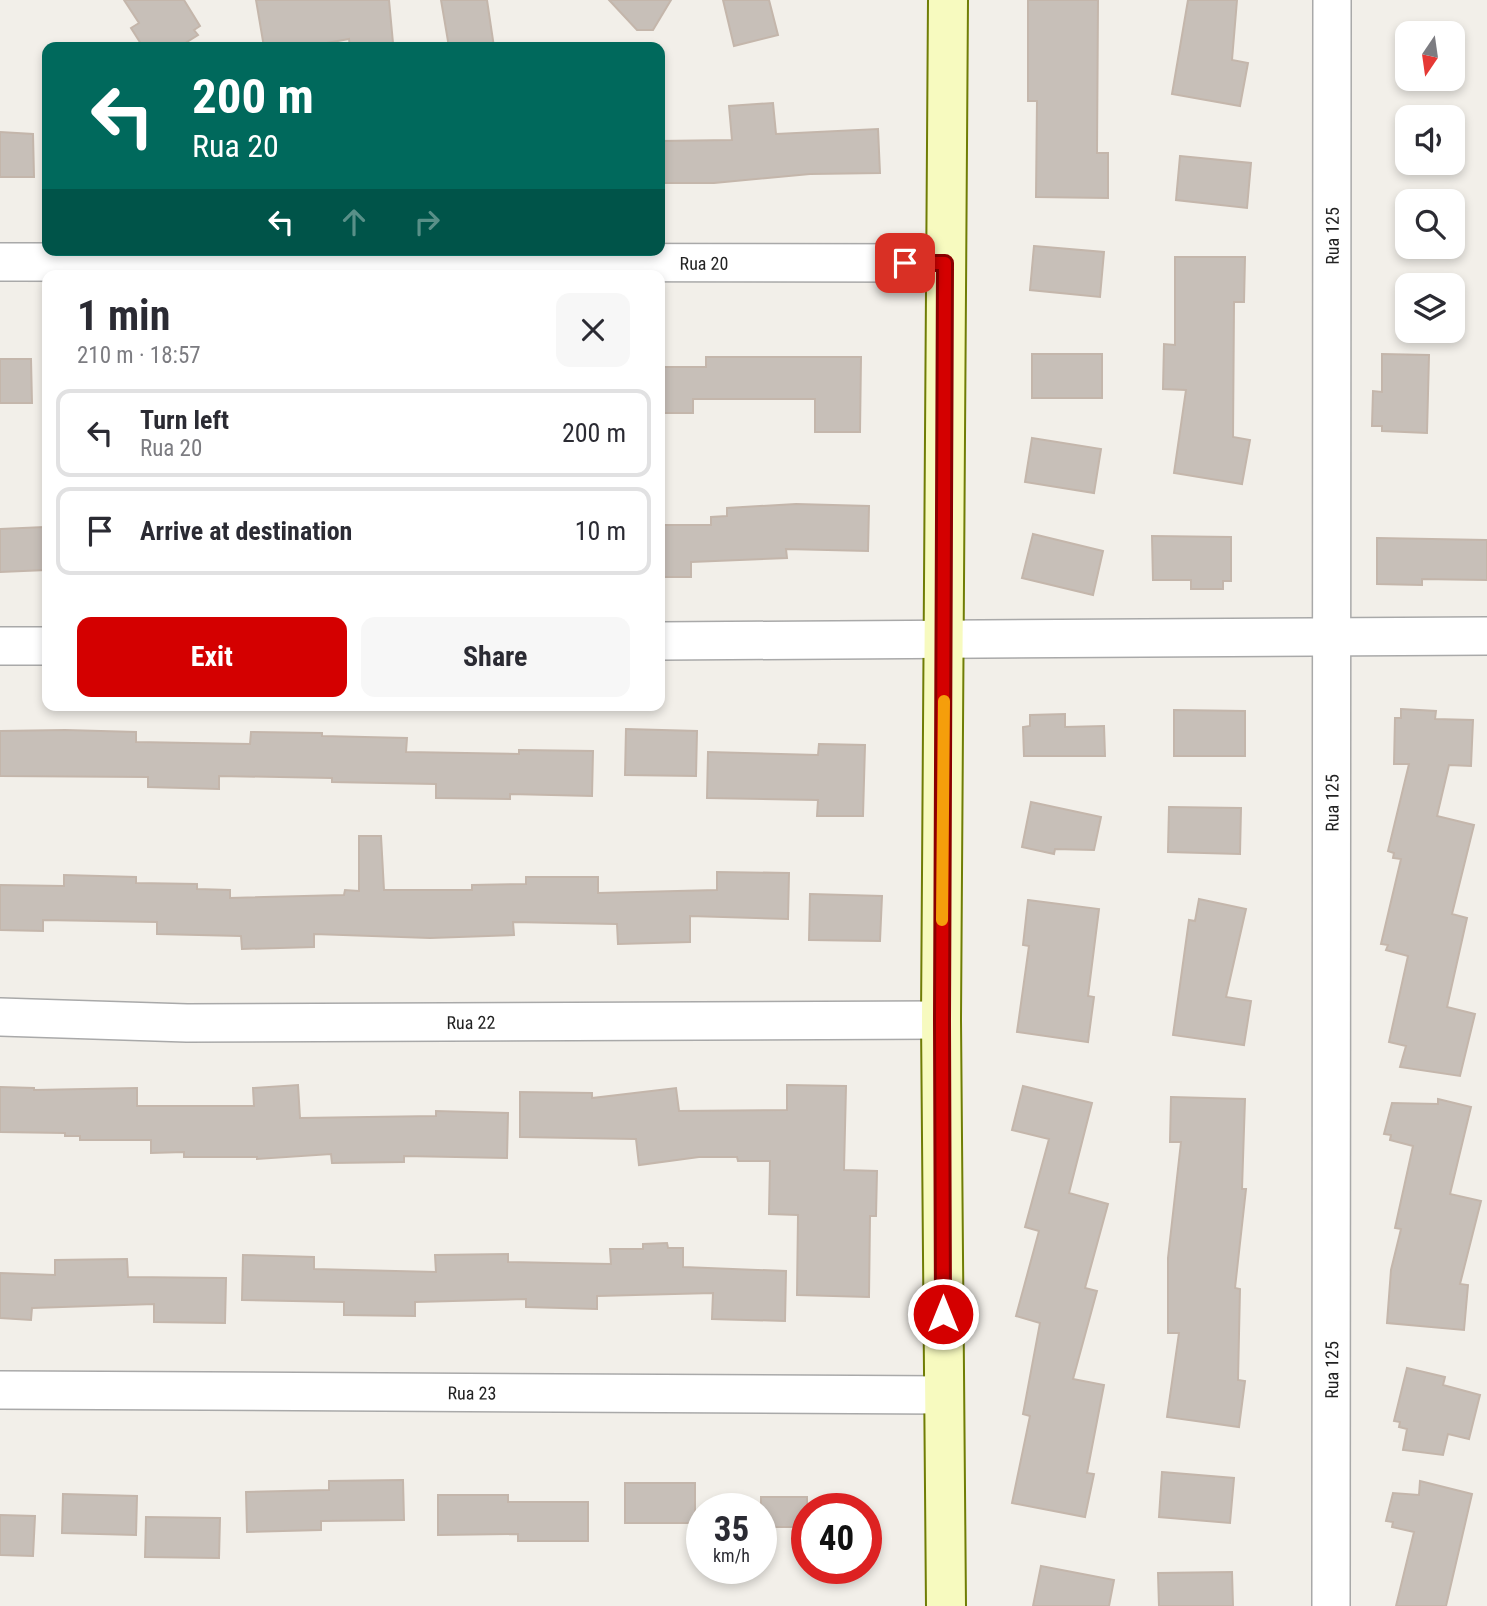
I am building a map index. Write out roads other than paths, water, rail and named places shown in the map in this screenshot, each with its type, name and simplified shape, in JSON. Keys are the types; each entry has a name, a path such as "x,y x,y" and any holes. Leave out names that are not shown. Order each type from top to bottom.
{"street":[{"path":"946,1606 942,1020 948,0"},
{"name":"Rua 125","path":"1331,1606 1332,0"},
{"name":"Rua 20","path":"0,262 945,263"},
{"path":"665,641 1487,636"},
{"path":"0,646 42,646"},
{"name":"Rua 22","path":"0,1017 187,1023 942,1020"},
{"name":"Rua 23","path":"0,1390 943,1395"}]}
